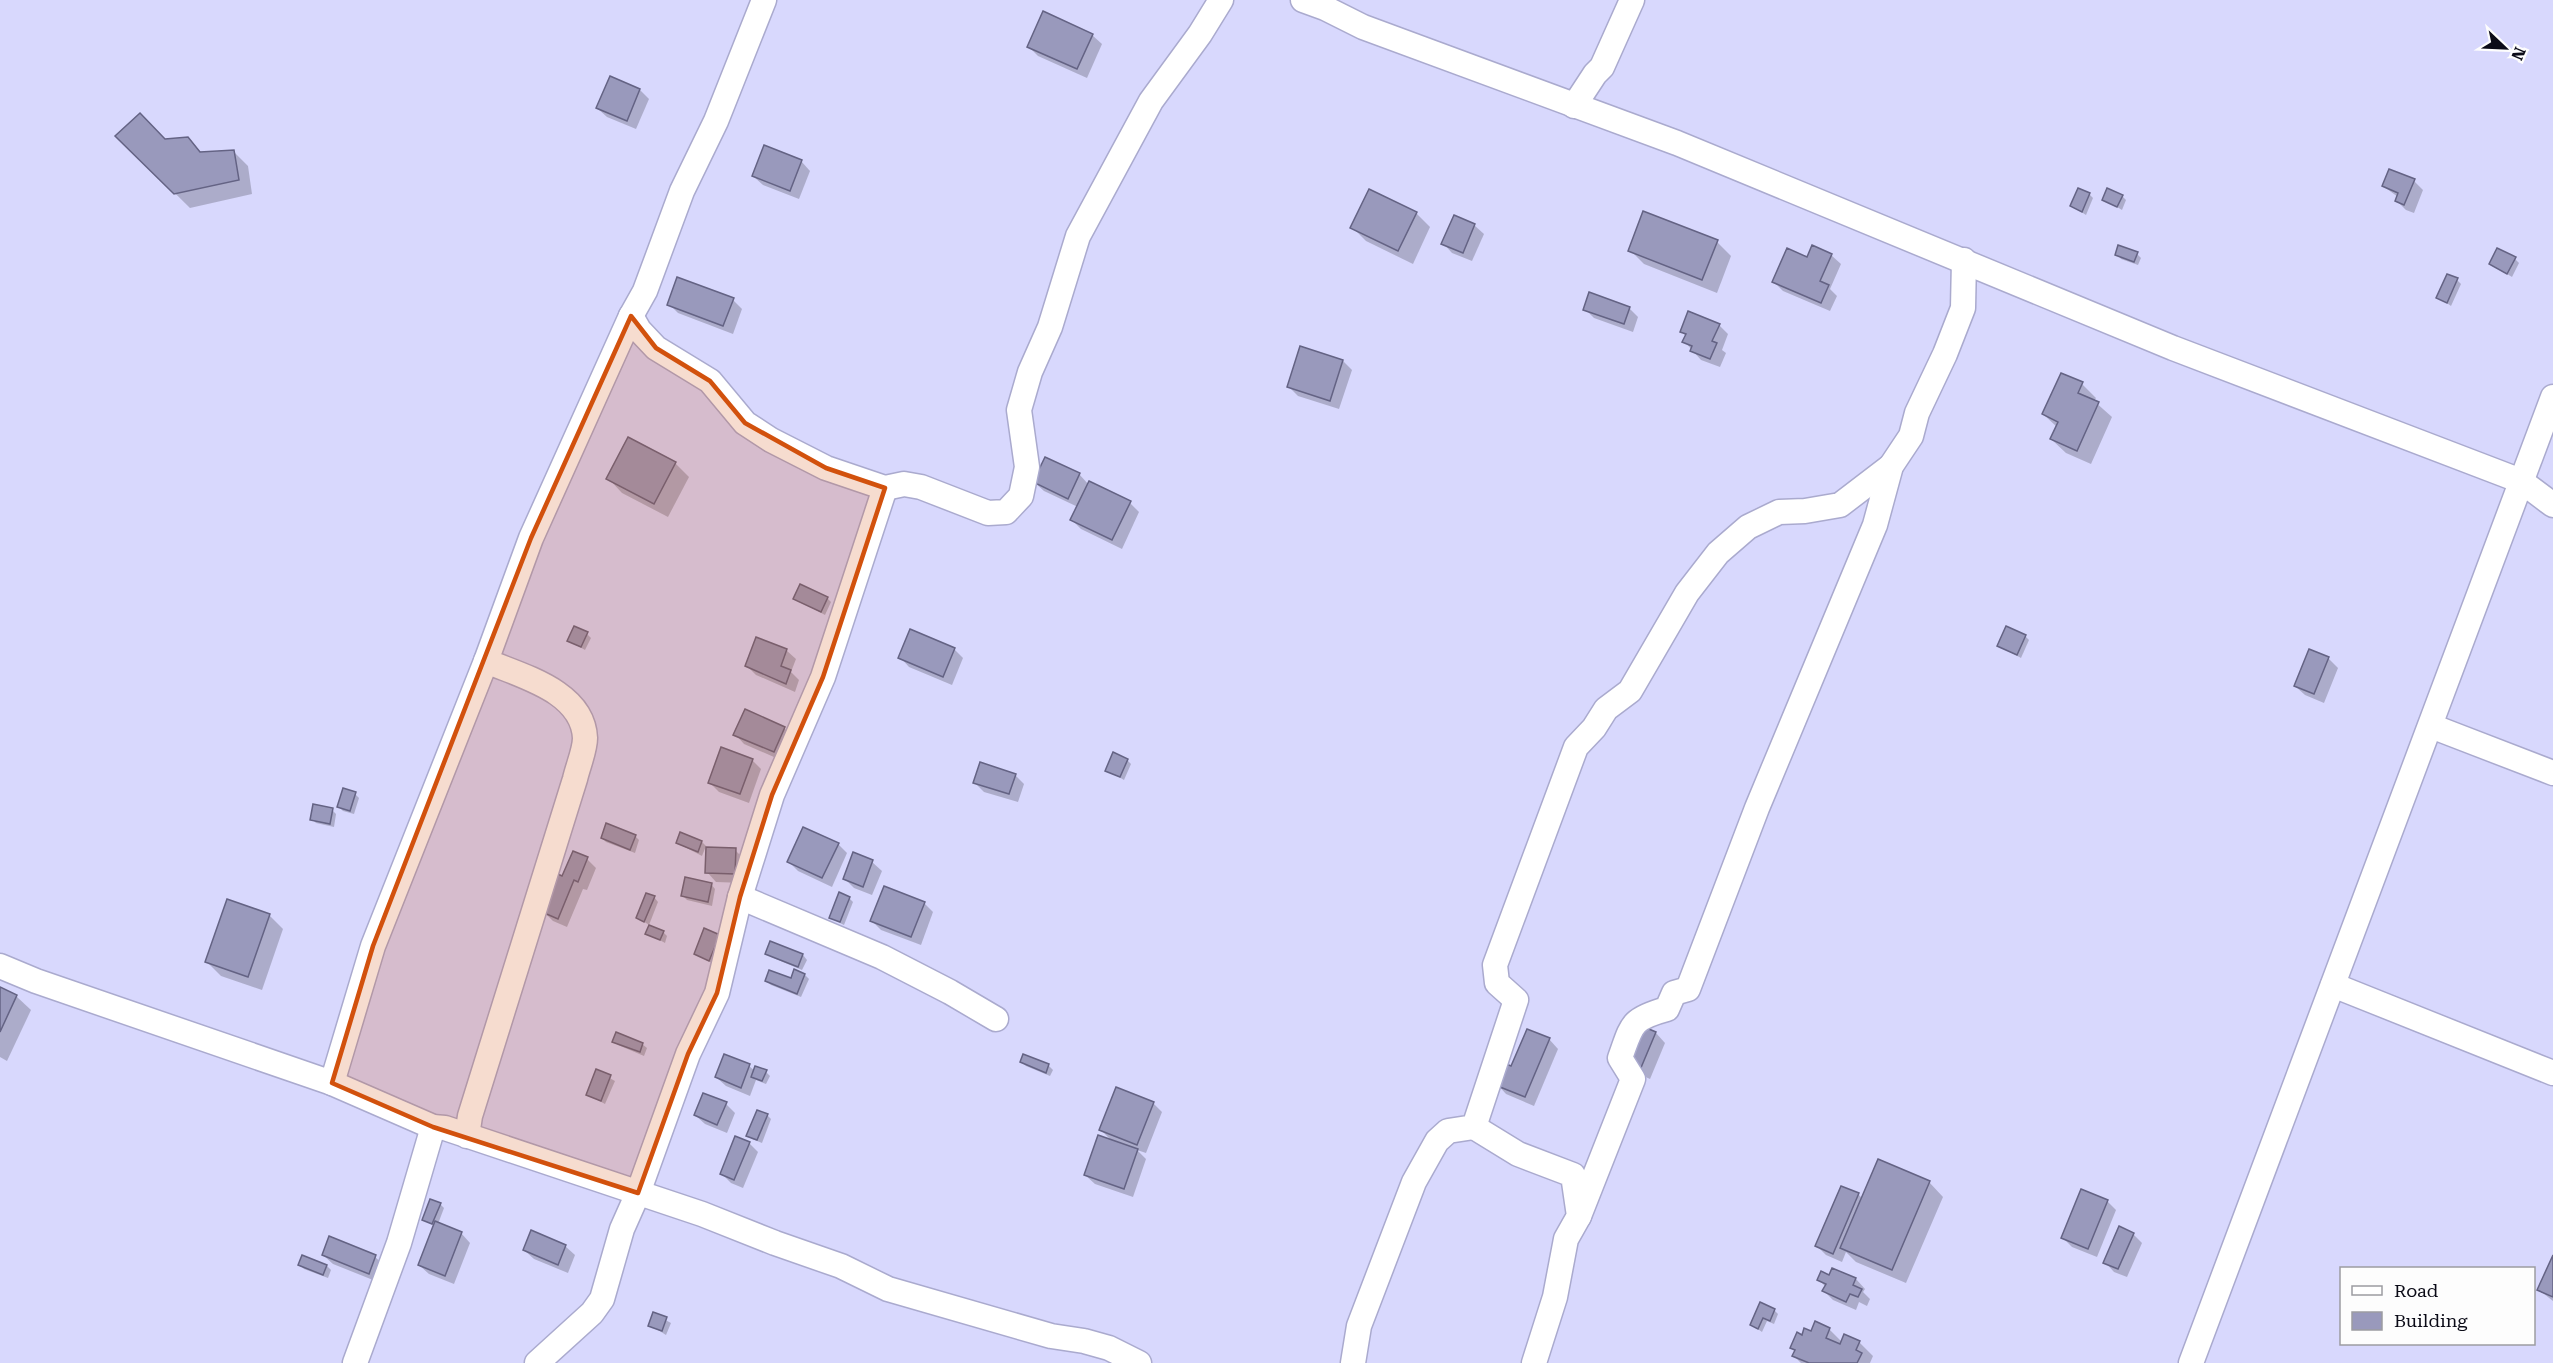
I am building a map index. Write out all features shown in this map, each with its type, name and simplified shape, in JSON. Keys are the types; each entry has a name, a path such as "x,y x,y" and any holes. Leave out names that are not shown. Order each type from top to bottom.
{"street":[{"path":"333,1083 373,946 486,661 531,538 631,316 645,291 682,191 716,121 764,0"},
{"path":"631,316 639,330 656,348 710,381 746,423 771,440 826,468 885,488 904,484 921,487 988,513 1006,512 1021,496 1028,467 1018,410 1030,372 1050,327 1078,236 1151,101 1200,34 1221,0"},
{"path":"1303,0 1363,27 1677,144 1964,260 2173,348 2521,481 2553,506"},
{"path":"1574,106 1594,74 1602,67 1632,0"},
{"path":"1474,1127 1516,1000 1497,983 1495,965 1576,747 1594,728 1606,710 1630,691 1687,593 1718,553 1761,518 1779,512 1840,506 1891,466 1911,436 1917,413 1945,354 1963,308 1964,260"},
{"path":"2191,1363 2553,397"},
{"path":"1534,1363 1555,1297 1566,1239 1579,1215 1633,1079 1620,1059 1631,1028 1638,1019 1647,1014 1666,1010 1674,993 1688,989 1756,808 1875,525 1891,466"},
{"path":"537,1363 592,1313 602,1299 622,1229 638,1193 688,1054 717,993 740,897 772,795 823,676 885,488"},
{"path":"467,1136 470,1116 575,779 585,739 580,716 570,702 543,685 486,661"},
{"path":"2431,726 2553,772"},
{"path":"740,897 882,957 996,1019"},
{"path":"0,966 36,981 333,1083 433,1128 445,1128 638,1193 841,1266 888,1289 1051,1336 1109,1348 1139,1363"},
{"path":"2333,986 2553,1073"},
{"path":"1353,1363 1359,1326 1414,1182 1437,1141 1448,1131 1474,1127 1518,1154 1573,1175 1579,1215"},
{"path":"355,1363 399,1243 433,1128"}],"highlighted area":[{"path":"631,316 656,348 710,381 745,423 826,468 885,488 823,677 772,795 740,897 717,993 688,1054 638,1193 433,1127 332,1083 373,946 531,538"}],"building":[{"path":"1043,11 1093,34 1077,69 1027,47"},
{"path":"610,76 640,89 627,121 596,108"},
{"path":"140,113 165,139 188,137 200,152 234,150 239,180 174,194 115,136"},
{"path":"764,145 802,160 790,191 752,176"},
{"path":"2389,169 2415,179 2404,205 2395,201 2398,193 2382,186"},
{"path":"2078,188 2090,193 2082,212 2070,206"},
{"path":"2107,188 2123,195 2117,207 2102,200"},
{"path":"1369,189 1417,212 1398,251 1350,228"},
{"path":"1643,211 1718,240 1702,280 1628,251"},
{"path":"1454,215 1475,224 1463,253 1441,244"},
{"path":"1812,245 1832,254 1820,281 1829,285 1821,303 1772,282 1787,248 1807,257"},
{"path":"2118,245 2138,252 2134,262 2115,255"},
{"path":"2497,248 2516,257 2507,274 2489,264"},
{"path":"2447,274 2458,278 2447,303 2436,298"},
{"path":"677,277 734,298 723,326 667,305"},
{"path":"1589,292 1630,307 1624,324 1583,310"},
{"path":"1688,311 1720,324 1712,341 1717,343 1710,359 1690,351 1692,346 1682,342 1686,334 1680,332"},
{"path":"1300,346 1343,360 1330,401 1287,387"},
{"path":"2061,373 2083,382 2078,393 2099,402 2077,451 2050,439 2058,422 2042,414"},
{"path":"628,437 676,462 654,504 606,479"},
{"path":"1045,457 1080,473 1068,499 1033,482"},
{"path":"1089,481 1131,501 1112,540 1070,520"},
{"path":"800,584 828,597 821,612 793,599"},
{"path":"574,626 588,632 581,647 567,641"},
{"path":"2006,626 2026,635 2017,655 1997,646"},
{"path":"910,629 955,648 943,677 898,658"},
{"path":"756,637 787,649 781,666 791,670 786,684 745,666"},
{"path":"2309,649 2329,657 2314,694 2294,686"},
{"path":"745,709 785,727 774,752 733,735"},
{"path":"721,747 753,759 740,794 708,783"},
{"path":"1113,752 1128,759 1120,777 1105,771"},
{"path":"980,762 1016,774 1009,794 973,783"},
{"path":"343,788 356,792 350,811 337,807"},
{"path":"313,804 333,808 330,824 310,820"},
{"path":"606,823 636,835 630,850 601,838"},
{"path":"803,827 839,843 822,878 787,862"},
{"path":"680,832 702,841 698,852 676,843"},
{"path":"706,847 736,848 735,874 705,873"},
{"path":"573,851 588,857 578,882 574,880 558,919 542,912 558,874 562,876"},
{"path":"853,852 873,860 863,887 843,879"},
{"path":"685,877 712,883 708,902 681,896"},
{"path":"884,886 925,902 911,937 870,921"},
{"path":"839,892 850,897 840,922 829,918"},
{"path":"646,893 655,896 644,922 636,918"},
{"path":"227,899 270,914 248,977 205,962"},
{"path":"649,925 664,931 660,940 645,934"},
{"path":"704,928 720,935 709,961 694,954"},
{"path":"770,941 803,954 798,967 765,954"},
{"path":"794,969 805,974 797,994 765,981 769,970 791,978"},
{"path":"0,987 17,995 0,1032"},
{"path":"1644,1027 1656,1032 1640,1070 1628,1065"},
{"path":"1527,1029 1550,1038 1525,1097 1495,1085 1504,1063 1511,1066"},
{"path":"616,1032 643,1043 640,1052 612,1042"},
{"path":"724,1054 750,1064 741,1088 715,1077"},
{"path":"1023,1054 1049,1064 1046,1073 1020,1062"},
{"path":"755,1066 767,1070 762,1081 751,1077"},
{"path":"596,1069 611,1075 601,1101 586,1095"},
{"path":"1116,1087 1154,1102 1137,1145 1099,1130"},
{"path":"703,1093 727,1102 717,1125 694,1115"},
{"path":"757,1110 768,1114 757,1140 746,1136"},
{"path":"1098,1135 1138,1149 1124,1189 1084,1175"},
{"path":"735,1136 750,1142 734,1180 720,1174"},
{"path":"1878,1159 1930,1181 1892,1270 1840,1248"},
{"path":"1841,1186 1859,1193 1833,1254 1815,1246"},
{"path":"2081,1189 2108,1200 2088,1249 2061,1238"},
{"path":"430,1199 441,1203 432,1224 422,1220"},
{"path":"435,1221 462,1232 445,1276 418,1265"},
{"path":"2119,1226 2134,1233 2118,1269 2103,1263"},
{"path":"531,1230 566,1245 558,1265 523,1250"},
{"path":"329,1236 376,1255 369,1274 322,1255"},
{"path":"302,1255 327,1265 323,1275 298,1265"},
{"path":"2553,1255 2553,1297 2537,1290"},
{"path":"1832,1268 1856,1278 1853,1285 1862,1289 1858,1297 1850,1294 1846,1302 1822,1291 1826,1284 1817,1280 1821,1271 1829,1275"},
{"path":"1760,1302 1775,1309 1770,1321 1763,1318 1758,1329 1750,1325"},
{"path":"653,1312 667,1317 662,1331 648,1326"},
{"path":"1815,1321 1830,1328 1826,1338 1840,1344 1844,1334 1860,1341 1856,1350 1862,1353 1857,1363 1809,1363 1792,1356 1795,1350 1790,1348 1797,1332 1802,1335 1804,1328 1811,1331"}]}
